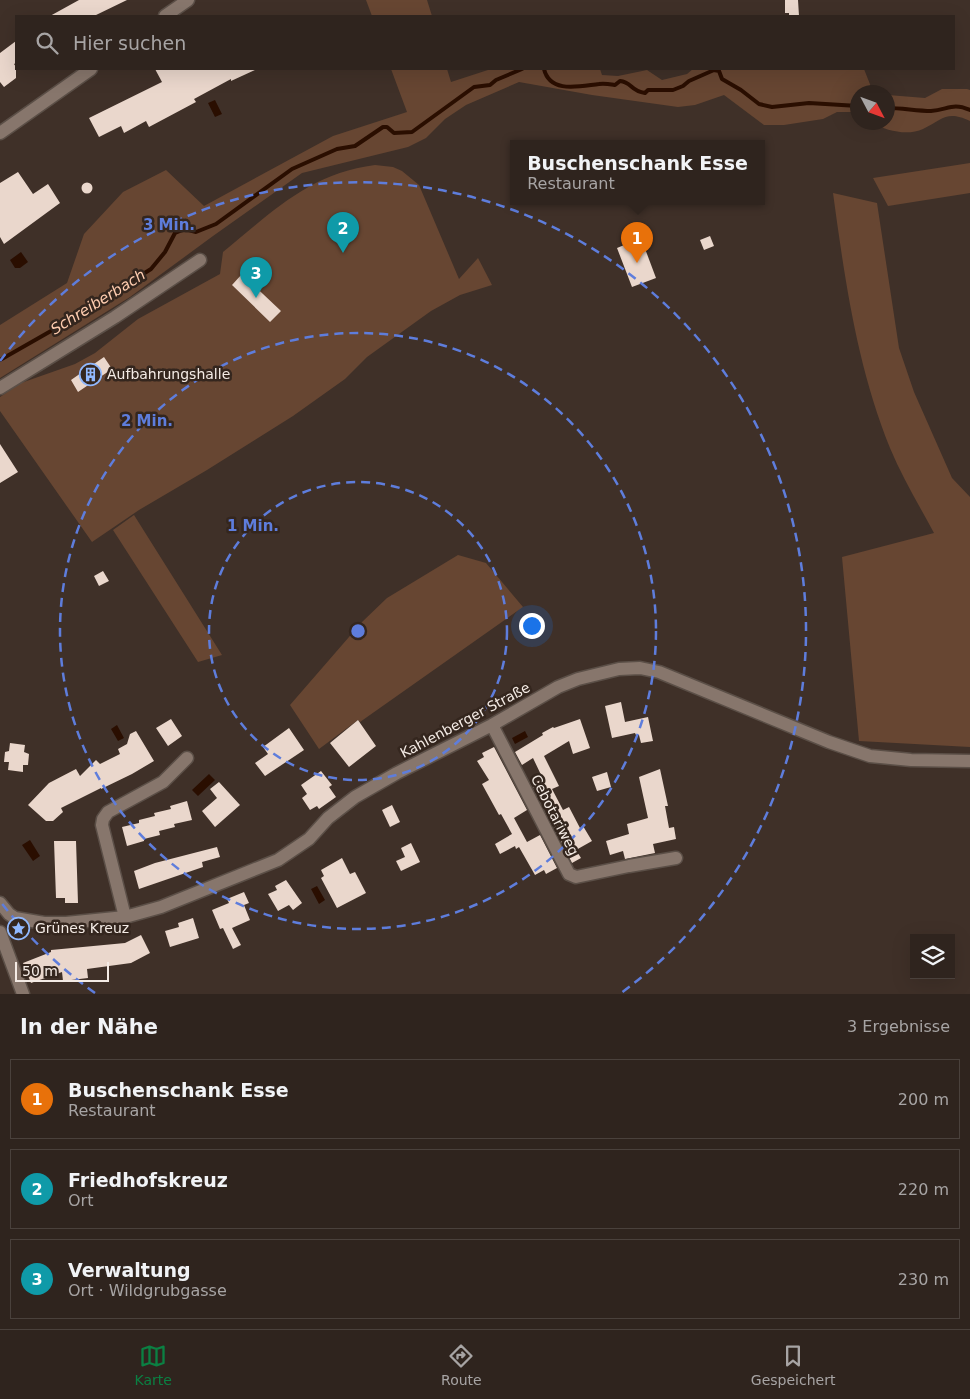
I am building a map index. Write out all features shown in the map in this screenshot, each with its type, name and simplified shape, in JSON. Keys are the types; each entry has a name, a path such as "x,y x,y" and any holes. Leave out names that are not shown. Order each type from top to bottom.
{"street":[{"path":"166,15 188,0"},
{"path":"0,133 90,70"},
{"path":"0,388 115,317 200,260"},
{"name":"Kahlenberger Straße","path":"9,914 25,921 44,924 66,923 125,917 161,907 278,860 308,839 328,818 355,797 397,773 492,725 558,687 578,679 619,669 640,668 676,679 829,742 870,756 911,760 970,761"},
{"name":"Cebotariweg","path":"492,725 568,874 576,877 676,858"},
{"path":"125,917 102,825 103,819 108,812 163,782 187,758"},
{"path":"0,903 9,914 0,931 23,994"}],"shaded area":[{"path":"366,0 427,0 432,15 372,15"},
{"path":"391,70 447,70 451,82 488,70 600,70 602,75 618,76 647,70 662,80 687,74 692,70 864,70 870,85 850,85 850,112 837,112 823,119 784,125 764,125 724,95 695,105 678,107 592,95 519,82 466,105 445,119 426,138 408,147 302,173 130,297 0,378 0,325 67,283 84,234 123,192 166,170 204,206 333,136 407,112"},
{"path":"942,89 970,90 970,121 950,116 917,131 891,130 895,130 895,96 925,98"},
{"path":"215,100 222,114 215,117 208,103"},
{"path":"970,163 970,193 888,206 873,178"},
{"path":"375,165 393,167 402,171 419,185 459,279 478,258 492,285 460,295 431,311 367,357 345,379 293,416 139,510 92,542 0,411 0,397 21,383 75,364 95,353 138,319 220,274 223,252 293,196 331,176 352,169"},
{"path":"833,193 877,203 899,348 914,392 952,478 970,497 970,747 859,741 842,557 934,533 890,448 869,386 848,291"},
{"path":"21,252 28,262 20,268 15,268 10,260"},
{"path":"134,515 222,655 198,662 113,530"},
{"path":"458,555 486,563 523,607 360,722 358,720 319,749 290,705 362,622 387,598"},
{"path":"117,725 124,738 118,741 111,729"},
{"path":"525,731 528,737 515,744 512,738"},
{"path":"209,774 215,780 198,796 192,790"},
{"path":"30,840 40,856 33,861 22,845"},
{"path":"317,886 325,900 319,904 311,889"}],"building":[{"path":"79,0 127,0 96,15 52,15"},
{"path":"785,0 798,0 799,15 785,13"},
{"path":"15,42 14,64 16,78 4,87 0,82 0,53"},
{"path":"156,70 255,70 231,81 231,79 194,99 196,102 149,127 146,121 124,133 121,126 99,137 89,118 162,82"},
{"path":"18,172 33,194 48,184 60,203 4,244 0,237 0,183"},
{"path":"87,182 93,188 87,194 81,188"},
{"path":"710,236 714,246 704,250 700,240"},
{"path":"641,238 656,278 632,287 617,248"},
{"path":"242,274 281,311 270,322 232,285"},
{"name":"Aufbahrungshalle","path":"104,357 112,369 78,392 71,380"},
{"path":"0,444 18,472 0,483"},
{"path":"103,571 109,581 99,586 94,576"},
{"path":"621,702 625,722 648,717 653,741 641,743 639,735 635,733 612,738 605,706"},
{"path":"171,719 182,736 168,746 156,728"},
{"path":"580,719 590,748 573,754 569,741 544,756 559,786 552,789 563,810 569,807 580,828 583,826 592,841 576,850 581,858 572,863 549,817 551,816 541,795 538,796 532,784 543,779 533,758 522,765 515,752 553,727"},
{"path":"358,720 376,746 349,767 330,743"},
{"path":"289,728 304,750 265,776 255,763 268,754 263,747"},
{"path":"136,731 154,761 132,774 61,808 63,812 53,821 46,821 28,805 49,783 76,769 80,776 96,760 100,764 120,754 118,749 127,744 130,734"},
{"path":"10,743 25,745 24,752 29,754 28,765 23,765 23,772 8,770 9,762 4,762 5,752 9,751"},
{"path":"494,747 527,810 514,818 527,842 540,835 557,868 546,874 544,870 535,875 519,847 516,849 515,846 500,854 495,844 512,834 482,784 489,780 477,761 484,757 482,753"},
{"path":"660,769 668,806 665,806 669,828 674,827 676,839 653,844 655,853 625,859 623,851 610,855 606,841 629,834 627,824 648,818 639,777"},
{"path":"321,771 332,785 329,787 336,797 319,809 317,806 310,810 302,798 307,794 301,785"},
{"path":"607,772 611,787 597,791 592,777"},
{"path":"219,782 240,805 215,827 202,811 217,798 210,789"},
{"path":"187,801 192,820 174,824 175,827 159,831 160,835 127,846 122,827 139,823 139,820 155,816 154,813 171,809 170,806"},
{"path":"392,805 400,822 390,827 382,810"},
{"path":"54,841 76,841 78,903 65,903 65,898 56,898"},
{"path":"411,843 420,862 401,871 396,861 405,857 401,848"},
{"path":"217,847 220,857 202,862 203,867 139,889 134,871 155,863"},
{"path":"342,858 350,874 355,872 366,893 337,908 321,878 324,876 321,870"},
{"path":"286,880 302,903 293,910 289,905 278,911 268,894 277,890 275,886"},
{"path":"244,892 249,903 244,905 250,920 232,928 241,945 233,949 223,928 220,929 212,910 229,903 227,899"},
{"path":"193,918 199,938 170,947 165,931 179,927 178,923"},
{"path":"141,935 150,953 131,963 87,969 88,978 63,981 62,972 31,983 23,963 51,952 51,950 125,943"}],"waterway":[{"name":"Schreiberbach","path":"0,360 72,319 151,269 165,252 175,233 185,229 196,232 216,224 292,169 337,149 355,146 383,127 387,127 394,133 412,132 474,87 490,85 496,80 520,70"},
{"name":"Schreiberbach","path":"544,70 547,77 552,82 567,87 615,85 620,81 645,93 648,90 673,90 714,70"},
{"name":"Schreiberbach","path":"714,70 719,71 722,79 741,90 759,104 772,107 809,103 850,106"},
{"name":"Schreiberbach","path":"895,108 931,111 959,107 970,110"}],"place":[{"name":"Friedhofskreuz","path":"343,253"},
{"name":"Buschenschank Esse","path":"637,263"},
{"name":"Verwaltung","path":"256,298"},
{"name":"Aufbahrungshalle","path":"91,374"},
{"name":"Grünes Kreuz","path":"19,928"}]}
